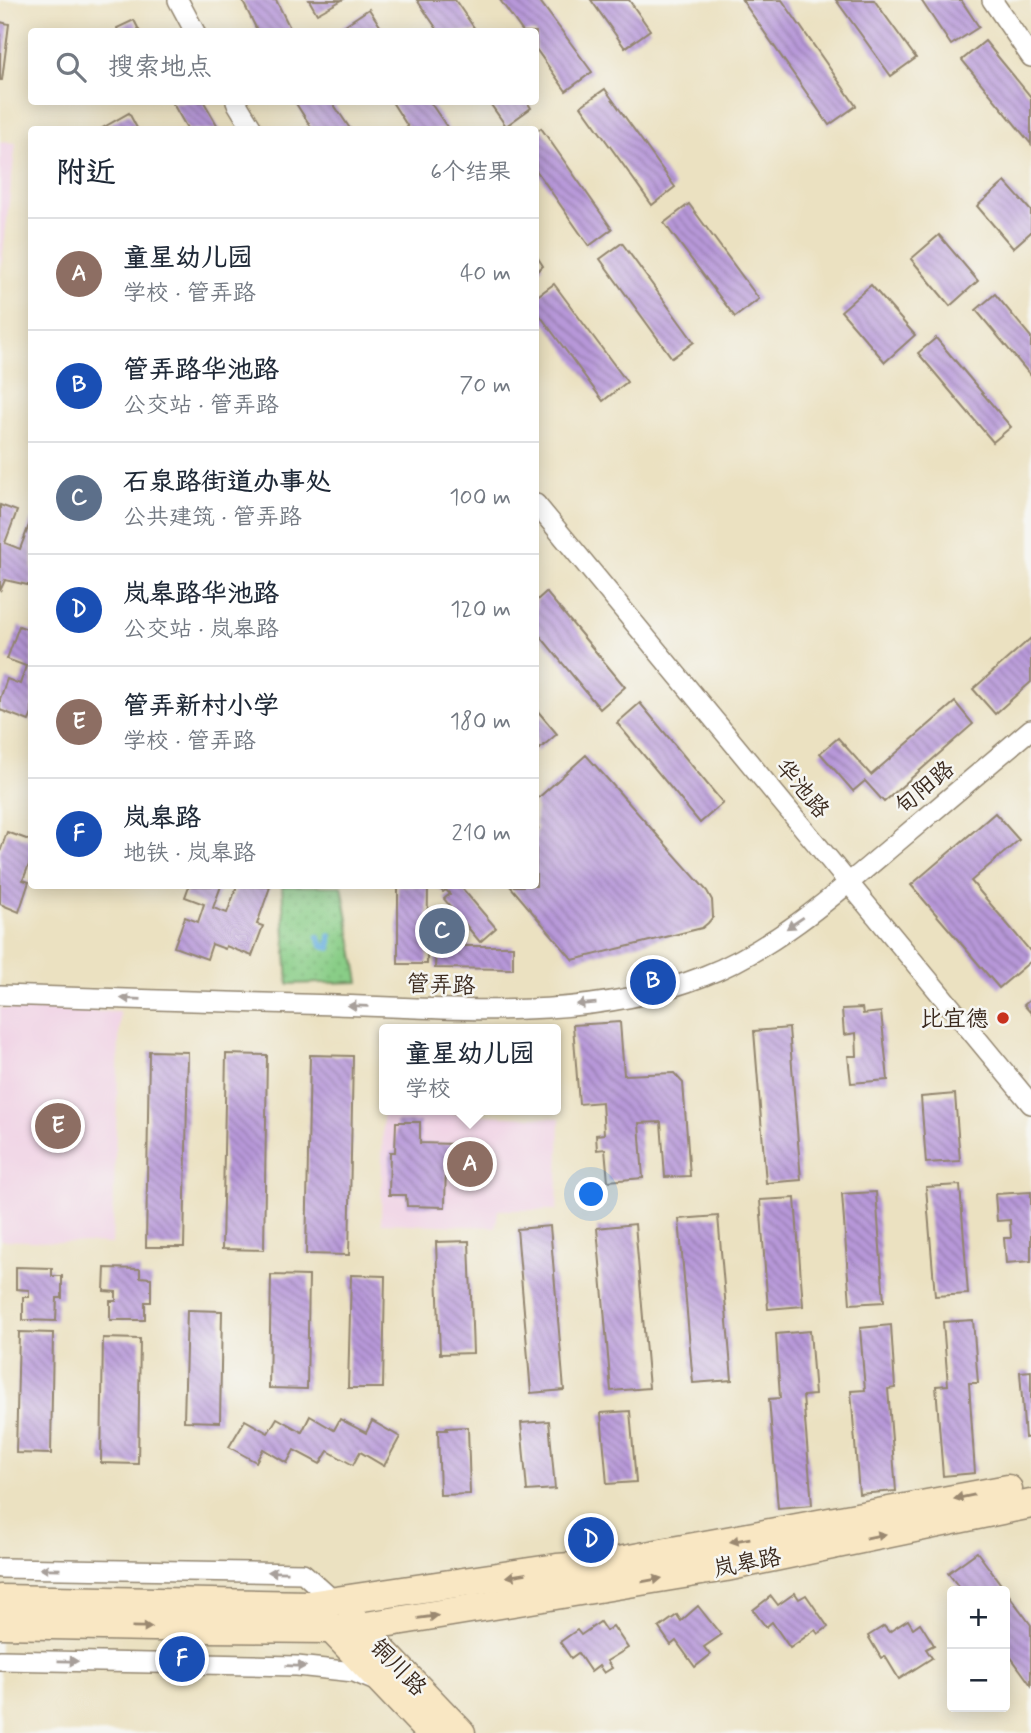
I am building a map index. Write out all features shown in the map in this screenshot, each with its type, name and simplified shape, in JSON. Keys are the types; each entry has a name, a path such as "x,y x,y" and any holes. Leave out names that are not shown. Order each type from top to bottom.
{"main road":[{"name":"岚皋路","path":"0,1624 325,1612 557,1568 597,1565 809,1528 1031,1485"},
{"name":"岚皋路","path":"0,1600 325,1612 360,1627 726,1567 1031,1504"},
{"name":"铜川路","path":"325,1612 386,1687 431,1733"},
{"name":"铜川路","path":"360,1627 461,1733"}],"street":[{"path":"178,0 193,28"},
{"path":"992,0 1031,57"},
{"path":"238,105 251,126"},
{"name":"华池路","path":"539,509 1031,1104"},
{"name":"旬阳路","path":"850,882 1031,729"},
{"name":"管弄路","path":"0,995 508,1010 603,1003 656,992 706,975 755,950 850,882"},
{"path":"0,1568 303,1573 325,1612"},
{"path":"0,1660 310,1667 354,1672 370,1677 386,1687"}],"shaded area":[{"path":"0,142 16,143 0,278"},
{"path":"0,1008 120,1012 112,1244 0,1240"},
{"path":"383,1115 560,1118 557,1210 498,1210 496,1227 381,1223"}],"green space":[{"path":"282,889 343,889 359,982 288,984"}],"building":[{"path":"242,0 276,0 290,28 256,28"},
{"path":"309,0 342,0 317,14"},
{"path":"417,0 455,0 474,28 436,28"},
{"path":"500,0 539,0 592,72 566,91 539,53 539,28 520,28"},
{"path":"591,0 629,0 650,30 625,48"},
{"path":"742,0 782,0 856,106 829,125"},
{"path":"836,0 874,0 916,58 891,76"},
{"path":"921,0 961,0 979,27 951,45"},
{"path":"369,9 381,28 343,28"},
{"path":"134,20 138,28 117,28"},
{"path":"0,22 9,24 2,80 0,80"},
{"path":"985,41 1031,97 1031,144 962,60"},
{"path":"605,89 675,187 652,205 581,106"},
{"path":"174,105 206,105 218,126 186,126"},
{"path":"297,105 334,105 348,126 310,126"},
{"path":"394,105 432,105 446,126 407,126"},
{"path":"491,105 529,105 531,108 506,126"},
{"path":"129,113 136,126 106,126"},
{"path":"541,128 612,229 589,246 539,174"},
{"path":"1005,182 1031,211 1031,232 1013,248 977,206"},
{"path":"689,204 759,299 735,317 664,223"},
{"path":"939,235 978,281 950,306 911,259"},
{"path":"622,243 694,342 672,358 600,259"},
{"path":"554,284 627,382 603,401 539,314 539,295"},
{"path":"871,285 915,335 885,362 841,311"},
{"path":"995,294 1031,337 1031,376 976,310"},
{"path":"936,338 1011,427 993,442 918,353"},
{"path":"0,505 17,511 5,543 20,549 28,528 28,585 5,580 0,591"},
{"path":"546,592 625,687 600,709 539,635 539,598"},
{"path":"19,626 28,629 28,721 0,710 0,699 7,679 20,684 26,666 7,659"},
{"path":"1031,638 1031,682 995,714 973,689"},
{"path":"955,702 973,724 884,802 865,781 853,791 820,753 838,738 871,775"},
{"path":"640,703 723,803 700,823 617,723"},
{"path":"539,713 557,734 539,749"},
{"path":"586,755 707,891 712,900 713,917 702,928 573,960 513,889 539,889 539,797"},
{"path":"995,813 1019,840 971,881 1031,952 1031,961 999,988 911,885"},
{"path":"7,832 28,840 28,867 23,880 28,882 28,885 19,912 0,904 0,852"},
{"path":"188,889 220,889 213,908 227,913 236,889 269,889 257,924 263,926 252,956 226,946 225,949 212,944 207,959 174,947 185,917 198,922 204,904 185,897"},
{"path":"398,889 428,889 427,964 398,964"},
{"path":"440,889 463,889 496,928 480,942 444,899 450,894 446,890 443,892"},
{"path":"436,946 513,946 513,969 435,968"},
{"path":"1031,999 1031,1013 1024,1005"},
{"path":"862,1008 863,1014 881,1012 888,1080 851,1083 848,1056 857,1056 856,1033 844,1035 842,1009"},
{"path":"620,1022 624,1075 674,1073 683,1083 690,1176 665,1177 661,1122 639,1123 643,1178 608,1181 605,1149 597,1150 596,1135 604,1134 602,1102 579,1104 573,1025"},
{"path":"789,1028 801,1180 766,1183 754,1031"},
{"path":"149,1051 188,1052 184,1247 146,1247"},
{"path":"226,1054 267,1055 264,1250 222,1249"},
{"path":"310,1055 353,1056 349,1255 306,1254"},
{"path":"955,1094 960,1161 926,1163 921,1097"},
{"path":"396,1122 420,1122 420,1143 454,1144 454,1162 446,1161 445,1207 407,1206 406,1195 389,1195 390,1152 395,1152"},
{"path":"960,1185 968,1294 935,1296 926,1187"},
{"path":"876,1192 884,1302 850,1304 842,1194"},
{"path":"1031,1192 1031,1261 1006,1263 1004,1238 1011,1238 1010,1220 997,1221 995,1194"},
{"path":"795,1198 803,1306 768,1309 760,1200"},
{"path":"718,1216 732,1380 693,1383 679,1219"},
{"path":"635,1224 649,1388 611,1391 597,1228"},
{"path":"550,1226 564,1390 531,1393 517,1229"},
{"path":"469,1241 473,1353 440,1354 436,1242"},
{"path":"16,1267 52,1268 52,1276 62,1276 62,1298 57,1298 56,1321 23,1320 23,1297 29,1297 29,1290 16,1289"},
{"path":"105,1268 140,1269 140,1277 151,1278 151,1302 145,1302 145,1320 110,1320 110,1301 116,1301 116,1292 104,1291"},
{"path":"271,1275 309,1276 307,1389 269,1388"},
{"path":"351,1275 385,1276 383,1388 348,1388"},
{"path":"187,1310 222,1311 220,1422 184,1421"},
{"path":"973,1320 978,1383 969,1383 975,1473 943,1476 936,1386 948,1385 943,1322"},
{"path":"891,1325 895,1388 888,1389 896,1491 859,1494 851,1391 865,1390 860,1328"},
{"path":"810,1331 815,1395 803,1396 812,1505 778,1508 769,1399 780,1398 776,1334"},
{"path":"19,1332 53,1333 51,1454 16,1453"},
{"path":"103,1338 140,1339 138,1464 101,1463"},
{"path":"1031,1371 1031,1437 1025,1438 1020,1372"},
{"path":"630,1411 636,1482 607,1484 601,1413"},
{"path":"310,1416 334,1430 340,1419 366,1433 372,1421 400,1437 384,1466 360,1452 353,1465 328,1451 320,1464 294,1450 287,1463 263,1449 256,1462 229,1447 245,1420 268,1433 277,1418 302,1432"},
{"path":"549,1421 555,1489 527,1491 521,1423"},
{"path":"468,1427 470,1494 440,1495 438,1430"},
{"path":"977,1552 1002,1586 958,1586 948,1573"},
{"path":"795,1593 799,1599 806,1595 828,1627 818,1634 815,1630 790,1648 772,1622 766,1627 753,1610 771,1596 778,1605"},
{"path":"1010,1597 1031,1625 1031,1685 1010,1656"},
{"path":"698,1606 721,1635 704,1647 710,1655 695,1667 676,1641 671,1645 659,1628 677,1615 681,1621"},
{"path":"908,1620 913,1628 920,1623 934,1645 926,1649 932,1658 899,1679 885,1656 881,1658 868,1636 884,1626 889,1632"},
{"path":"600,1622 606,1631 613,1626 628,1648 607,1661 612,1668 604,1673 599,1666 591,1672 578,1653 571,1658 560,1642 577,1630 581,1635"}],"waterway":[{"path":"318,937 322,945 330,948 330,936"}],"place":[{"name":"石泉路街道办事处","path":"442,931"},
{"name":"管弄路华池路","path":"653,982"},
{"name":"比宜德","path":"1003,1018"},
{"name":"管弄新村小学","path":"58,1126"},
{"name":"童星幼儿园","path":"470,1164"},
{"name":"岚皋路华池路","path":"591,1540"},
{"name":"岚皋路","path":"182,1659"}]}
